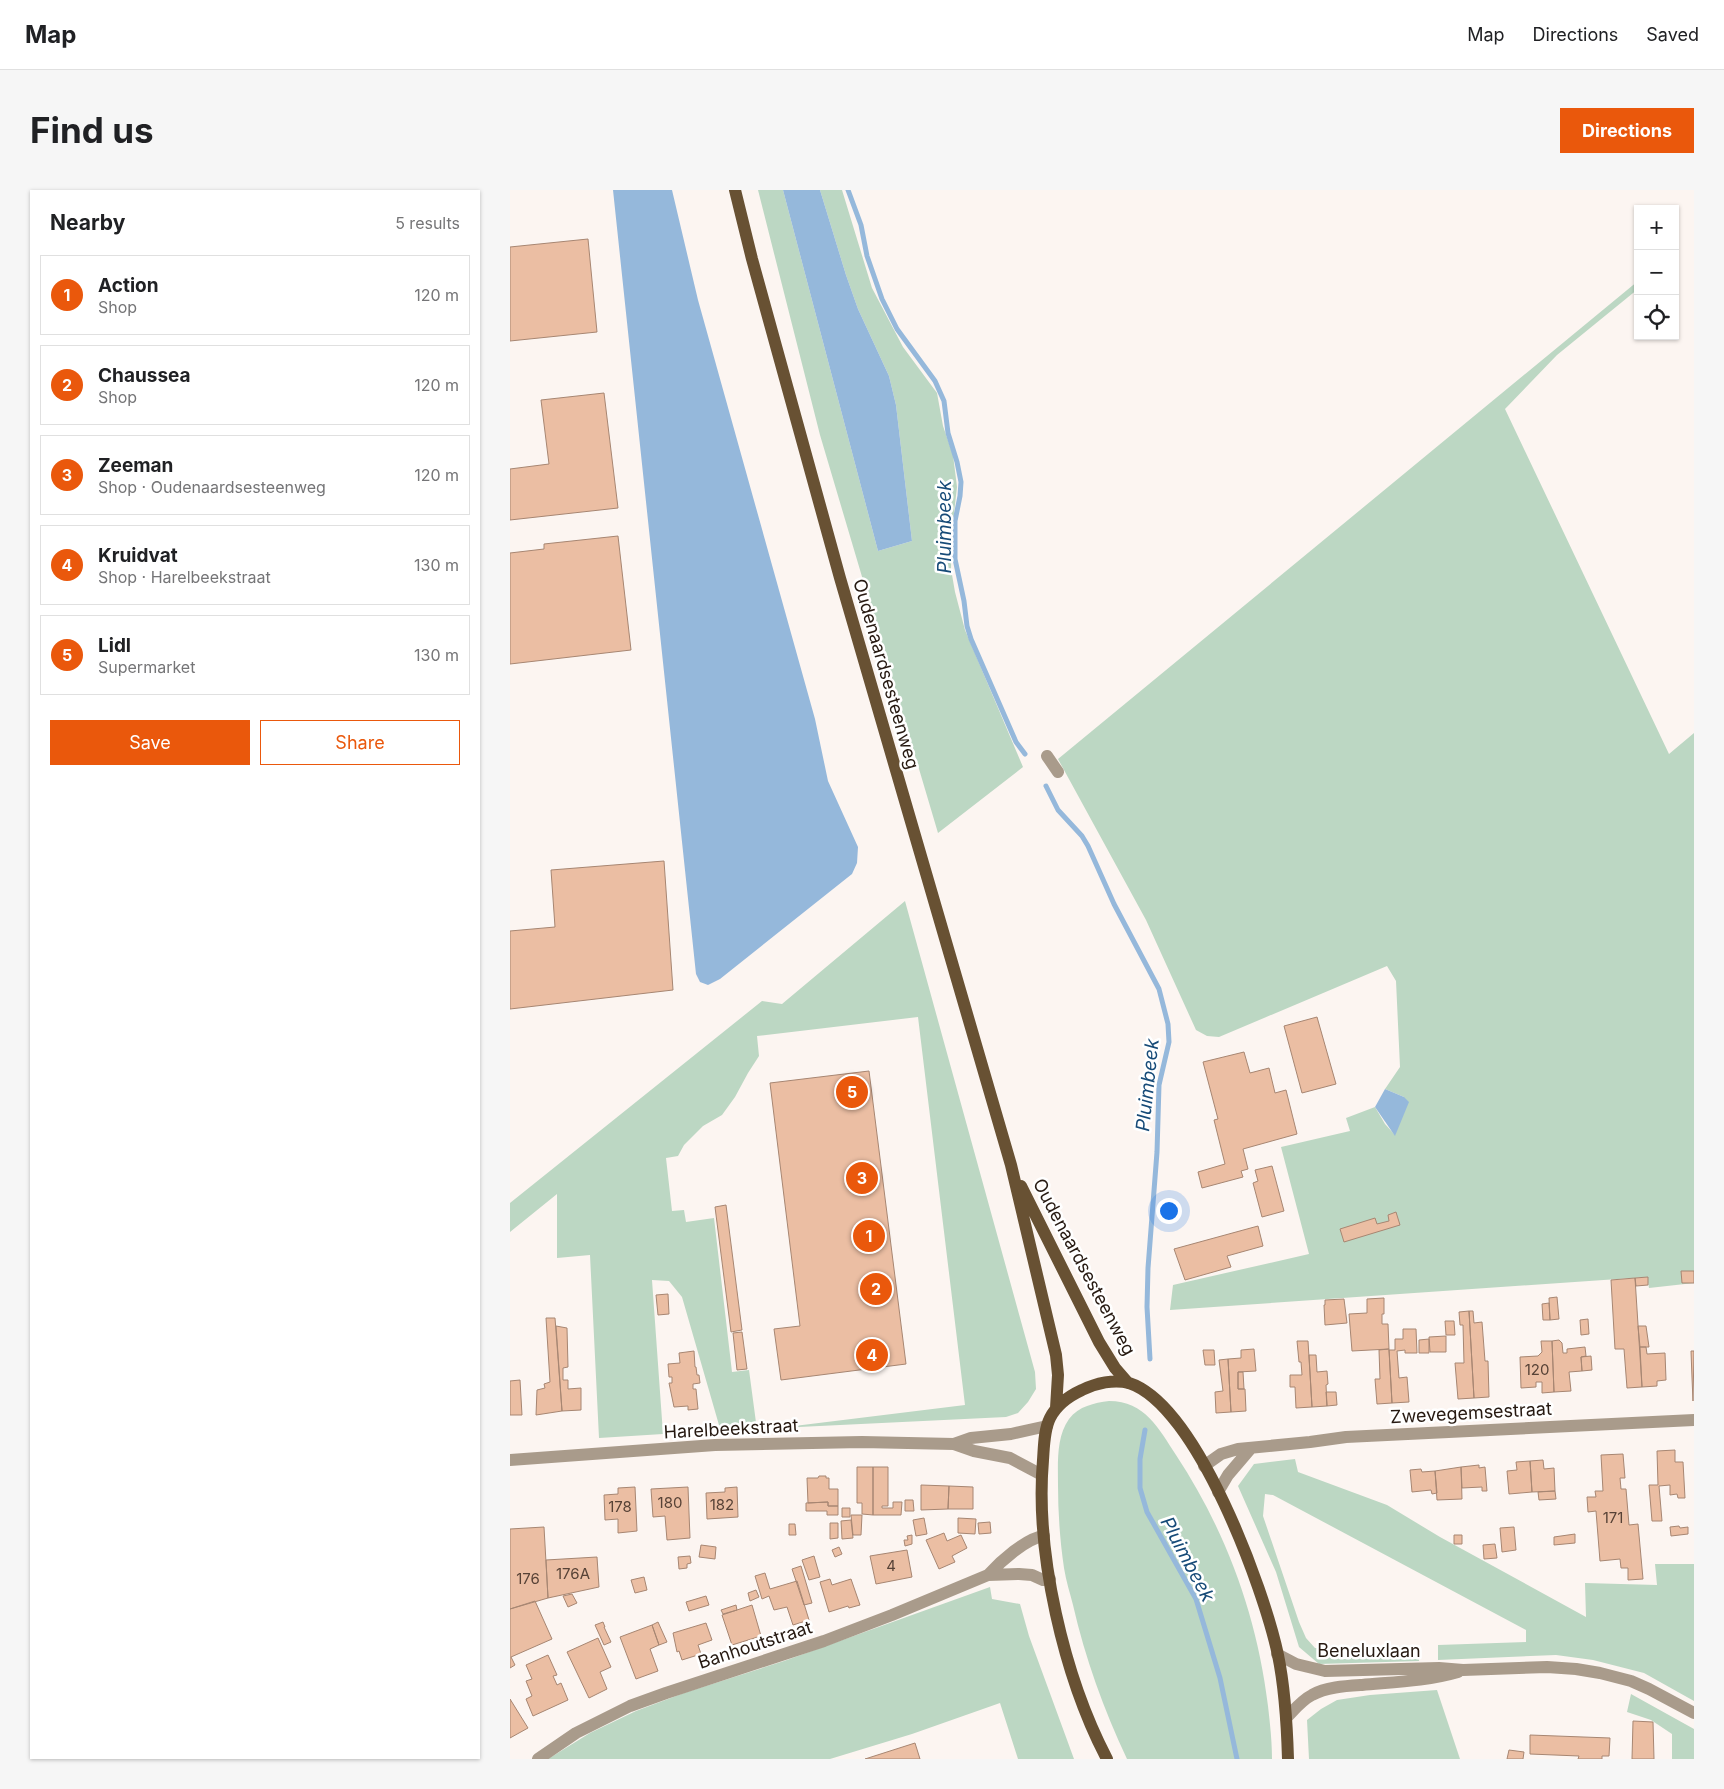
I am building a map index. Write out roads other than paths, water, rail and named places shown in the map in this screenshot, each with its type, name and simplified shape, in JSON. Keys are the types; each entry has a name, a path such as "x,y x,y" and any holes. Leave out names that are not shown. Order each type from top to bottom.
{"main road":[{"name":"Oudenaardsesteenweg","path":"735,190 752,260 837,568 1011,1166 1056,1355 1058,1375 1056,1408"},
{"name":"Oudenaardsesteenweg","path":"1011,1166 1099,1342 1115,1368 1128,1383"},
{"path":"1107,1759 1075,1682 1053,1603 1044,1536 1042,1475 1047,1426 1056,1408 1071,1395 1092,1385 1108,1382 1128,1383 1154,1398 1167,1410 1204,1466 1218,1492 1243,1546 1278,1654 1286,1718 1288,1759"}],"street":[{"path":"1047,756 1058,772"},
{"name":"Zwevegemsestraat","path":"1204,1466 1221,1454 1238,1449 1310,1442 1346,1436 1694,1420"},
{"name":"Harelbeekstraat","path":"954,1444 971,1438 1011,1434 1047,1426"},
{"name":"Harelbeekstraat","path":"510,1460 715,1445 843,1442 954,1444 974,1451 1010,1458 1025,1464 1042,1475"},
{"path":"1218,1492 1228,1476 1251,1448"},
{"name":"Banhoutstraat","path":"988,1575 997,1565 1028,1542 1037,1537 1044,1536"},
{"name":"Banhoutstraat","path":"538,1759 576,1733 630,1706 824,1640 892,1615 988,1575 1019,1574 1032,1575 1043,1580 1050,1579"},
{"name":"Beneluxlaan","path":"1278,1654 1296,1664 1310,1669 1325,1671 1547,1667 1576,1669 1600,1673 1631,1682 1649,1689 1694,1713"},
{"name":"Beneluxlaan","path":"1286,1718 1313,1694 1326,1690 1345,1686 1440,1677 1463,1670"}],"water":[{"path":"613,190 672,190 698,300 815,719 828,781 858,847 857,863 852,874 720,979 708,985 700,982 696,974"},
{"path":"783,190 820,190 858,309 889,376 896,405 912,541 878,551"},
{"path":"1385,1089 1404,1097 1409,1102 1395,1136 1375,1107"}],"waterway":[{"name":"Pluimbeek","path":"848,190 861,225 867,256 882,299 897,329 935,381 944,401 948,433 961,482 955,521 955,559 967,626 1016,742 1025,754"},
{"name":"Pluimbeek","path":"1046,786 1058,810 1082,836 1088,846 1114,904 1159,989 1168,1024 1169,1042 1159,1085 1157,1152 1148,1268 1147,1307 1150,1359"},
{"name":"Pluimbeek","path":"1145,1430 1140,1459 1140,1488 1147,1512 1196,1599 1220,1678 1237,1759"}],"place":[{"name":"Lidl","path":"852,1092"},
{"name":"Zeeman","path":"862,1178"},
{"name":"Action","path":"869,1236"},
{"name":"Chaussea","path":"876,1289"},
{"name":"Kruidvat","path":"872,1355"}]}
